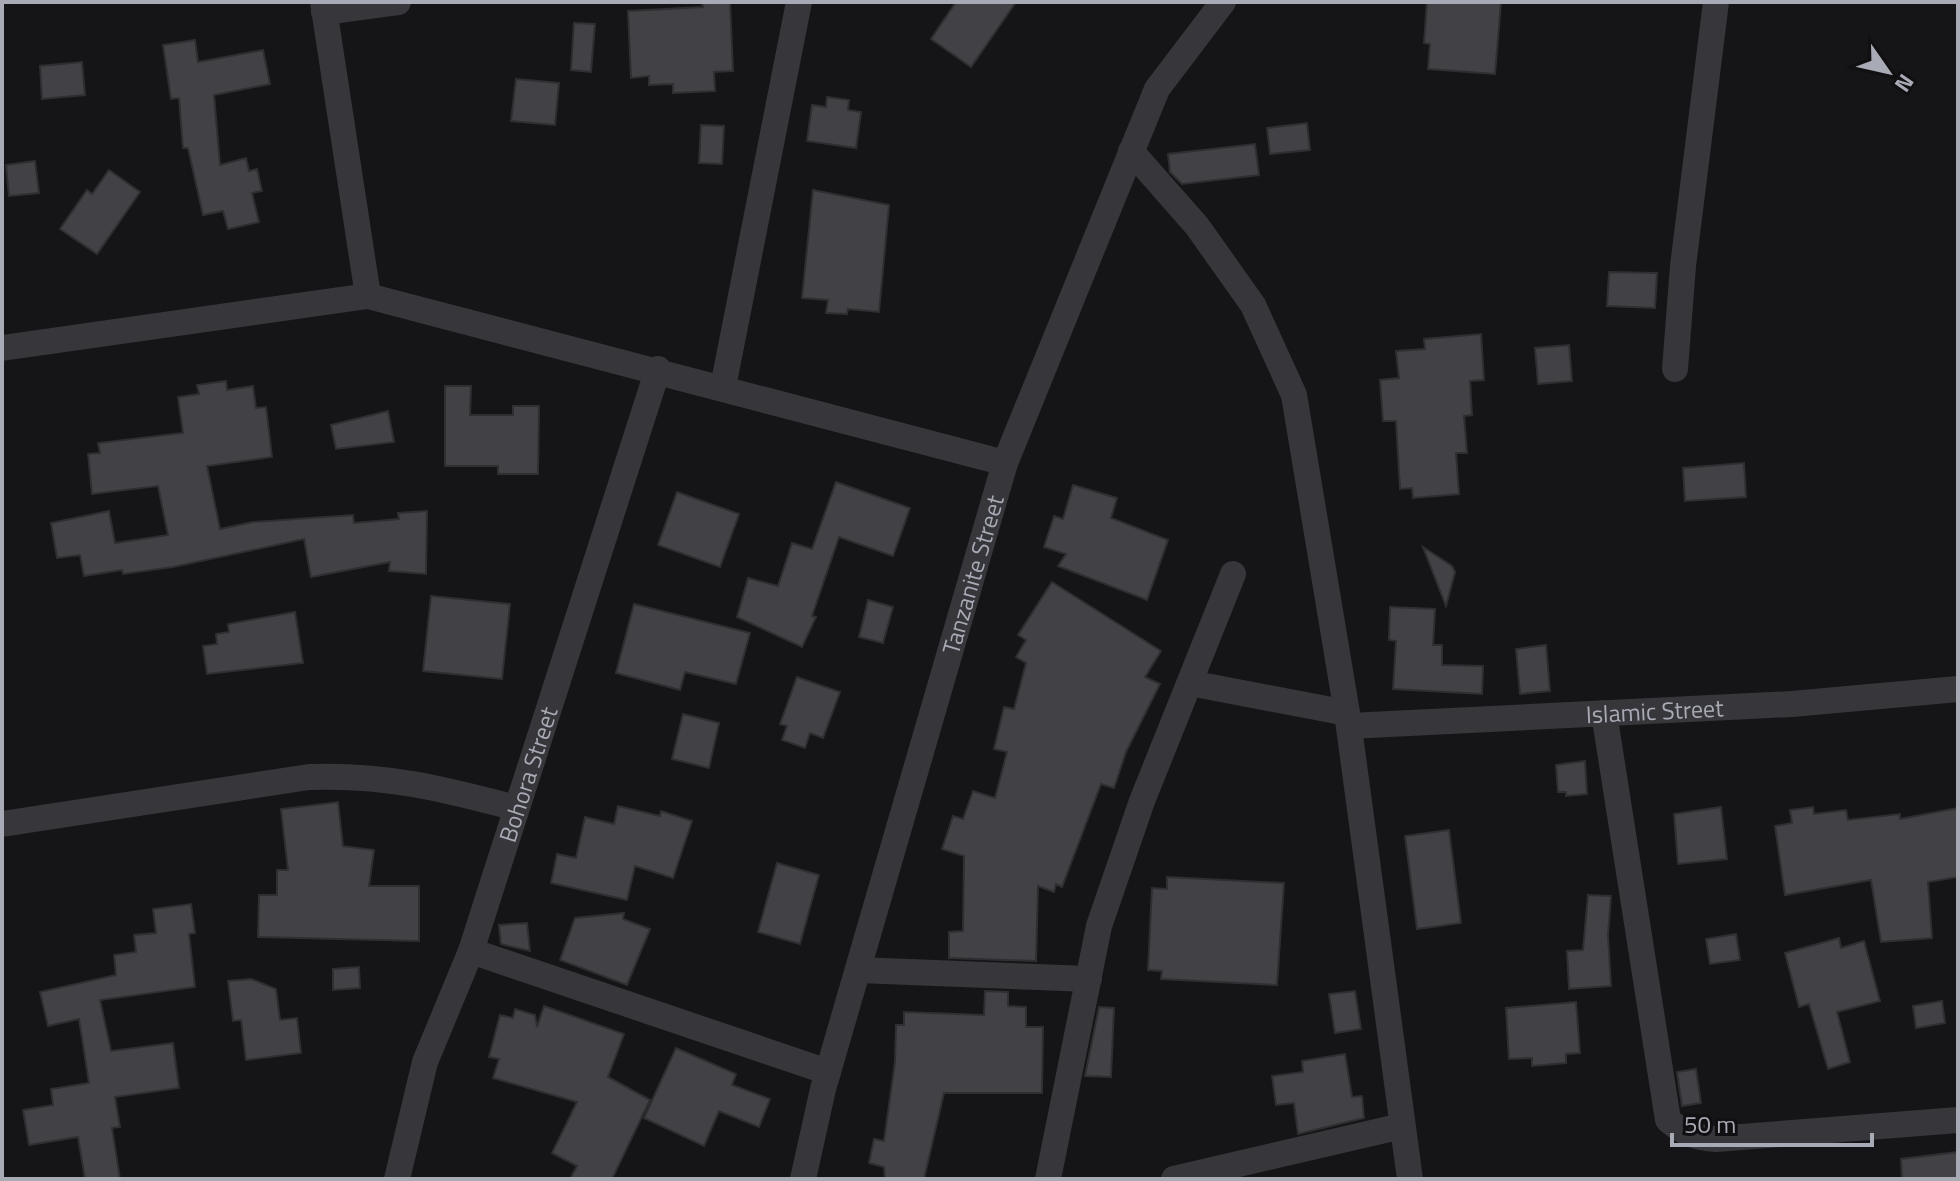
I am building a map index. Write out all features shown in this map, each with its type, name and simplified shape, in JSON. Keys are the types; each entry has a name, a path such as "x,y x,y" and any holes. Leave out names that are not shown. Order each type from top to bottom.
{"street":[{"path":"368,296 323,7 398,2"},
{"path":"723,387 799,2"},
{"name":"Tanzanite Street","path":"803,1179 828,1072 1005,463 1157,89 1223,2"},
{"path":"1675,369 1683,266 1716,2"},
{"path":"1131,151 1197,226 1253,305 1294,395 1348,719 1410,1179"},
{"path":"2,348 368,296 658,369 1005,463"},
{"name":"Bohora Street","path":"397,1179 425,1062 471,951 658,369"},
{"path":"1048,1179 1099,926 1142,801 1233,574"},
{"name":"Islamic Street","path":"1190,683 1348,719 1604,713 1893,697 1958,689"},
{"path":"1604,713 1668,1120 1690,1135 1716,1139 1958,1120"},
{"path":"2,824 309,777 355,775 423,784 516,808"},
{"path":"471,951 828,1072"},
{"path":"858,970 1089,979"},
{"path":"1174,1179 1402,1126"}],"building":[{"path":"702,2 730,2 733,71 714,72 715,91 673,93 673,84 649,85 649,76 631,78 628,11 703,7"},
{"path":"956,2 1016,2 971,67 931,39"},
{"path":"1427,2 1501,2 1495,74 1428,69 1430,44 1424,43"},
{"path":"574,23 595,24 591,72 571,70"},
{"path":"195,40 198,62 263,50 270,84 214,95 220,165 246,158 249,171 257,169 262,191 252,193 259,222 228,229 223,211 203,215 188,148 183,148 179,98 171,99 163,45"},
{"path":"82,62 85,95 42,99 40,66"},
{"path":"516,79 559,83 555,125 511,121"},
{"path":"827,97 849,100 848,110 861,112 856,148 807,141 812,105 826,107"},
{"path":"1307,123 1310,150 1270,154 1267,128"},
{"path":"701,125 724,126 722,164 699,163"},
{"path":"1255,144 1259,175 1182,184 1170,172 1168,154"},
{"path":"35,161 39,193 9,196 6,165"},
{"path":"109,170 140,192 97,254 60,229 87,190 92,194"},
{"path":"813,190 889,205 879,312 848,309 847,314 826,313 828,300 802,298"},
{"path":"1609,272 1657,273 1655,308 1607,306"},
{"path":"1481,334 1484,380 1470,381 1472,415 1464,416 1467,453 1456,453 1459,494 1413,498 1412,488 1400,489 1396,421 1383,421 1380,380 1399,378 1396,351 1425,349 1424,339"},
{"path":"1569,345 1572,381 1538,384 1535,348"},
{"path":"226,381 227,390 253,386 256,408 266,407 272,457 207,466 220,529 253,522 353,515 354,523 399,519 398,513 427,511 426,574 389,571 390,562 311,577 304,539 173,567 123,574 122,570 84,576 80,555 57,558 51,523 109,511 115,543 168,535 158,486 92,494 88,454 100,453 98,443 183,433 178,397 199,394 197,385"},
{"path":"445,386 471,386 470,415 513,415 513,406 539,406 538,474 498,474 498,466 445,466"},
{"path":"388,411 394,442 336,449 331,425"},
{"path":"1744,463 1746,497 1685,501 1683,468"},
{"path":"836,482 910,508 893,556 839,537 812,616 816,617 802,647 737,617 748,578 778,586 792,543 812,549"},
{"path":"1073,485 1117,498 1111,518 1168,540 1147,600 1058,566 1066,554 1044,547 1054,516 1063,519"},
{"path":"677,492 739,514 720,567 658,545"},
{"path":"1423,547 1452,566 1455,572 1446,606"},
{"path":"1052,582 1161,651 1145,677 1160,684 1126,752 1114,788 1101,784 1062,887 1056,884 1054,892 1038,886 1036,961 949,958 949,932 963,931 964,856 942,849 953,816 963,819 973,791 995,798 1007,752 994,749 1004,707 1014,709 1026,663 1016,657 1026,640 1018,635"},
{"path":"431,596 510,604 502,679 423,671"},
{"path":"868,600 893,607 883,643 859,637"},
{"path":"634,604 750,633 736,684 685,672 680,690 616,673"},
{"path":"1390,607 1435,609 1433,645 1442,645 1442,665 1483,666 1482,694 1393,689 1396,641 1389,640"},
{"path":"295,612 303,663 207,674 203,646 217,644 216,634 229,632 228,624"},
{"path":"1546,645 1550,691 1520,694 1516,649"},
{"path":"797,677 840,692 823,738 810,733 805,748 782,740 787,726 780,724"},
{"path":"683,714 719,723 709,768 672,759"},
{"path":"1585,761 1587,794 1566,796 1566,792 1558,792 1556,765"},
{"path":"338,802 343,846 374,850 369,886 419,886 419,941 258,937 259,895 277,895 277,870 288,870 281,809"},
{"path":"618,806 660,816 661,811 692,821 673,878 635,866 627,900 551,883 557,854 576,858 585,817 614,824"},
{"path":"1721,807 1727,859 1678,864 1674,814"},
{"path":"1813,807 1814,814 1846,810 1848,820 1900,814 1900,819 1958,808 1958,877 1928,882 1932,938 1881,942 1871,880 1785,895 1775,826 1792,823 1790,810"},
{"path":"1449,830 1461,923 1417,929 1405,836"},
{"path":"777,863 819,875 800,944 758,932"},
{"path":"1167,877 1284,883 1277,985 1161,979 1162,971 1148,970 1152,888 1167,889"},
{"path":"1588,895 1611,896 1608,935 1611,986 1569,989 1567,951 1583,950"},
{"path":"191,904 195,933 189,934 195,987 100,1000 111,1051 173,1043 179,1088 115,1097 120,1127 112,1128 120,1179 85,1179 78,1137 29,1145 23,1110 53,1105 51,1089 89,1083 79,1019 48,1026 40,992 116,975 114,955 136,952 134,935 156,933 153,909"},
{"path":"624,913 623,919 650,929 627,985 560,960 575,918"},
{"path":"527,923 530,951 501,944 499,925"},
{"path":"1736,934 1740,960 1710,964 1706,939"},
{"path":"1839,938 1841,948 1864,941 1880,1001 1837,1012 1850,1062 1828,1069 1809,1004 1799,1007 1785,953"},
{"path":"359,967 360,988 333,990 333,969"},
{"path":"251,979 276,989 280,1020 297,1018 301,1053 246,1060 241,1020 233,1021 228,981"},
{"path":"985,991 1008,992 1008,1006 1026,1007 1026,1027 1043,1027 1042,1093 944,1093 924,1179 885,1179 884,1167 869,1163 874,1139 884,1141 895,1062 896,1025 904,1025 904,1012 984,1015"},
{"path":"1355,991 1361,1029 1335,1033 1329,994"},
{"path":"1942,1001 1945,1023 1916,1028 1913,1006"},
{"path":"1576,1002 1580,1053 1566,1054 1566,1063 1532,1066 1532,1058 1509,1059 1506,1008"},
{"path":"544,1006 624,1034 608,1077 650,1100 612,1179 570,1179 577,1166 552,1153 577,1102 493,1078 499,1059 489,1057 500,1015 513,1018 515,1009 535,1015 537,1027"},
{"path":"1099,1007 1114,1008 1111,1077 1085,1076"},
{"path":"676,1048 736,1074 732,1085 770,1099 759,1127 719,1111 704,1146 644,1118"},
{"path":"1345,1054 1352,1097 1362,1096 1364,1118 1298,1134 1294,1103 1276,1105 1272,1076 1303,1072 1302,1061"},
{"path":"1696,1069 1701,1103 1682,1106 1677,1072"},
{"path":"1958,1152 1958,1179 1902,1179 1901,1159"}]}
